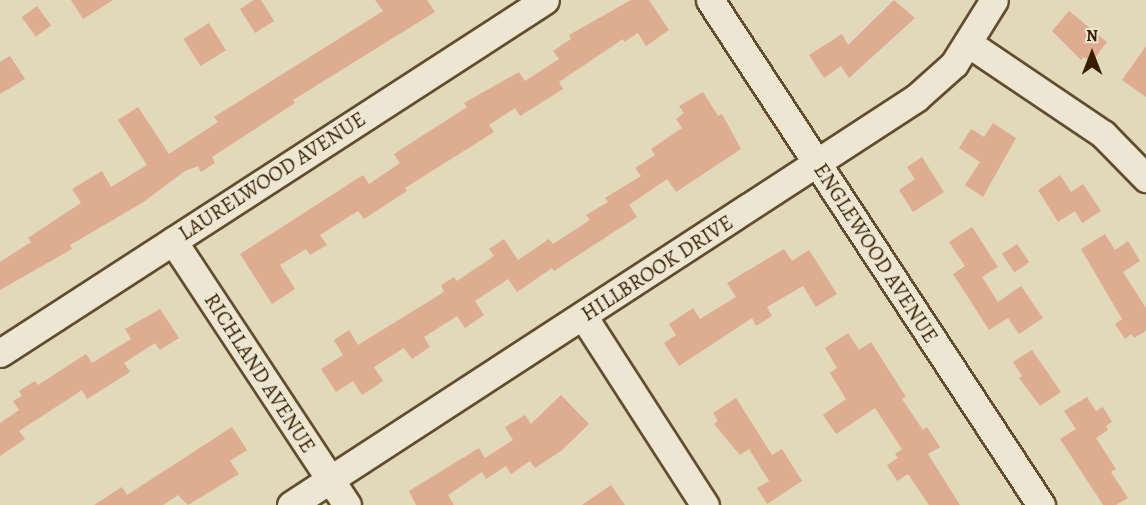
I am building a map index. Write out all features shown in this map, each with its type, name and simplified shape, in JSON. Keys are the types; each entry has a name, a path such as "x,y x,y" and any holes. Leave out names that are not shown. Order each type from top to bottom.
{"street":[{"name":"LAURELWOOD AVENUE","path":"0,353 545,0"},
{"name":"ENGLEWOOD AVENUE","path":"710,0 1041,505"},
{"name":"HILLBROOK DRIVE","path":"291,505 916,98 954,64 994,0"},
{"path":"968,43 1103,134 1146,178"},
{"name":"RICHLAND AVENUE","path":"173,241 347,505"},
{"path":"583,316 705,505"}],"building":[{"path":"71,0 113,0 83,19"},
{"path":"254,0 261,0 274,21 255,33 240,9"},
{"path":"375,0 427,0 435,12 293,100 295,103 212,157 215,163 201,172 198,166 185,171 142,203 70,245 72,249 0,290 0,262 31,242 28,238 81,203 72,189 102,171 111,187 147,165 118,120 138,107 169,154 218,122 214,117 383,11"},
{"path":"631,0 649,0 669,30 646,46 638,33 624,42 623,39 559,82 563,89 520,116 515,108 489,125 494,132 405,188 407,191 364,219 358,211 320,235 327,245 310,255 306,249 280,265 295,289 272,304 240,254 363,175 369,184 400,163 394,154 467,107 464,103 519,72 525,81 559,59 553,51 571,39 569,35"},
{"path":"894,0 915,18 849,78 841,66 824,78 809,55 842,34 848,45"},
{"path":"37,6 51,25 36,37 22,17"},
{"path":"1069,11 1107,42 1091,63 1084,57 1081,60 1052,31"},
{"path":"209,23 226,50 201,66 184,39"},
{"path":"1146,46 1146,97 1122,80"},
{"path":"10,56 25,79 0,94 0,62"},
{"path":"703,92 718,116 722,114 741,149 676,192 667,179 629,205 637,217 554,271 552,268 517,292 508,279 475,301 484,315 465,328 457,316 424,337 430,347 412,359 404,348 374,367 383,381 362,395 353,381 336,392 321,369 343,355 334,340 349,330 358,345 444,292 441,285 454,277 457,281 494,256 489,249 504,239 518,260 549,239 553,244 590,220 586,215 608,202 605,198 641,176 635,168 655,155 651,149 682,128 676,119 684,113 679,106"},
{"path":"993,123 1016,138 983,197 965,185 980,162 959,148 971,129 984,137"},
{"path":"922,157 944,192 913,212 899,190 915,179 907,167"},
{"path":"1060,175 1071,192 1083,184 1101,211 1082,223 1075,211 1058,222 1038,190"},
{"path":"972,227 998,267 982,277 998,302 1021,286 1043,318 1019,334 1008,318 989,330 953,274 965,266 949,242"},
{"path":"1105,234 1115,250 1128,241 1140,261 1123,272 1146,308 1146,331 1134,338 1131,334 1125,339 1115,324 1122,319 1081,249"},
{"path":"1017,244 1029,262 1014,272 1002,254"},
{"path":"784,249 792,261 809,250 837,294 816,307 803,286 767,307 772,316 756,326 752,318 679,366 664,343 676,335 669,324 693,308 700,319 736,297 727,283"},
{"path":"160,309 179,338 160,350 155,343 124,363 130,372 87,399 82,390 19,431 25,439 0,456 0,423 19,410 13,401 22,396 19,391 35,381 38,385 86,354 92,363 131,339 125,329"},
{"path":"848,333 859,350 871,342 906,397 902,399 923,430 927,427 940,447 928,454 960,505 929,505 908,474 897,481 887,465 898,458 895,454 902,449 875,408 836,434 823,415 846,399 830,373 837,368 825,348"},
{"path":"1032,350 1061,392 1040,406 1019,378 1022,376 1013,362"},
{"path":"561,395 589,424 561,451 535,468 530,461 511,474 506,466 486,479 482,472 448,495 454,505 416,505 409,491 479,448 485,458 513,440 505,427 525,415 531,424"},
{"path":"1087,397 1096,411 1103,407 1112,422 1106,426 1108,430 1096,438 1116,469 1111,472 1128,498 1116,505 1103,505 1060,439 1076,429 1064,411"},
{"path":"736,398 772,455 782,449 802,481 767,504 757,488 769,481 749,449 740,455 714,424 718,421 713,413"},
{"path":"232,427 247,450 230,461 239,474 188,505 178,495 163,505 94,505 122,487 127,495"},
{"path":"611,485 625,505 582,505"}]}
